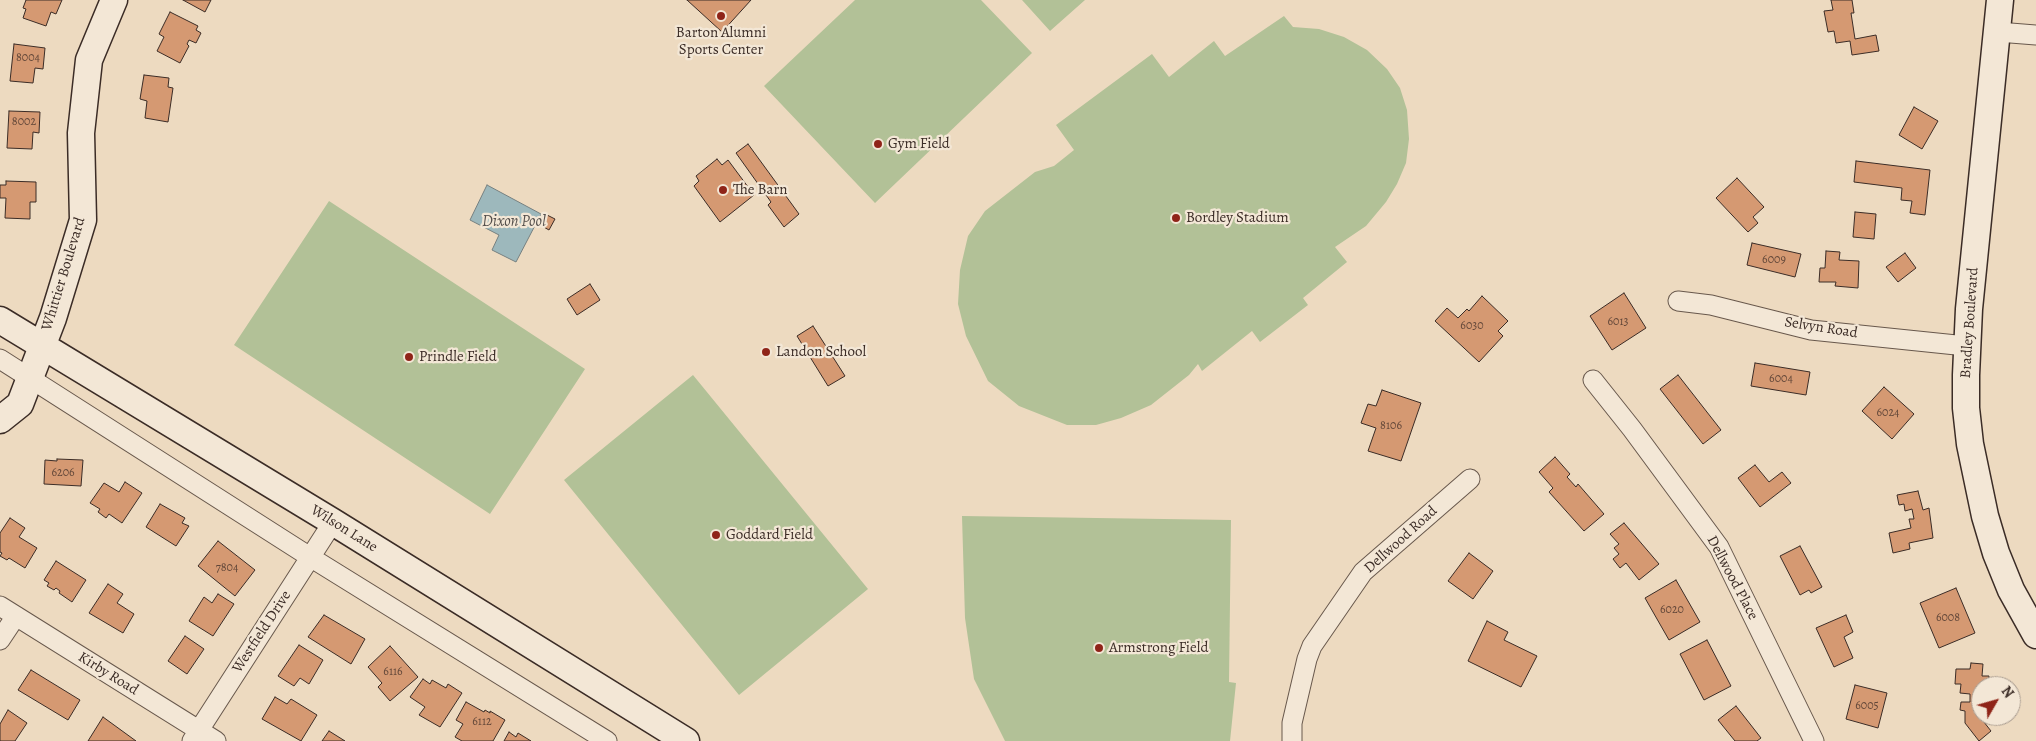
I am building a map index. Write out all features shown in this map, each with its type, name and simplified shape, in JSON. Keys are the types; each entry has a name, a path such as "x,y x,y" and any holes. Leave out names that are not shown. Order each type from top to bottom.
{"main road":[{"name":"Whittier Boulevard","path":"0,420 20,404 43,346 83,220 81,133 89,60 114,0"},
{"name":"Bradley Boulevard","path":"2000,0 1966,346 1966,408 1978,489 1996,552 2012,590 2036,635"},
{"name":"Wilson Lane","path":"0,320 333,522 686,741"}],"street":[{"path":"1998,32 2036,35"},
{"name":"Selvyn Road","path":"1678,300 1711,304 1811,330 1966,346"},
{"path":"0,359 310,557 607,741"},
{"name":"Dellwood Place","path":"1593,380 1632,429 1719,548 1814,741"},
{"name":"Dellwood Road","path":"1292,741 1292,723 1307,659 1312,646 1363,572 1470,479"},
{"name":"Westfield Drive","path":"195,736 333,522"},
{"path":"0,640 8,611"},
{"name":"Kirby Road","path":"8,611 195,736 216,741"}],"green space":[{"name":"Gym Field","path":"855,0 981,0 1032,53 875,203 764,86"},
{"path":"1022,0 1085,0 1050,31"},
{"name":"Bordley Stadium","path":"1284,16 1293,27 1319,29 1344,37 1367,50 1387,69 1400,88 1407,110 1409,139 1406,163 1397,184 1386,202 1366,226 1335,247 1347,262 1303,298 1308,305 1260,342 1252,331 1202,371 1198,364 1189,375 1151,405 1121,418 1096,425 1067,425 1019,406 988,381 966,336 958,304 960,270 968,236 985,211 1035,172 1054,166 1074,150 1056,125 1152,54 1169,77 1214,41 1225,56"},
{"name":"Prindle Field","path":"329,201 585,369 490,514 234,345"},
{"name":"Goddard Field","path":"693,375 868,589 739,695 564,480"},
{"name":"Armstrong Field","path":"962,516 1231,520 1229,682 1236,683 1230,741 1005,741 974,679 965,618"}],"water":[{"name":"Dixon Pool","path":"487,185 541,214 516,262 492,250 499,235 470,220"}],"building":[{"path":"26,0 62,0 56,14 51,12 46,26 23,18 26,9 23,8"},
{"path":"183,0 211,0 205,12"},
{"name":"Barton Alumni Sports Center","path":"687,0 751,0 722,32"},
{"path":"1831,0 1852,0 1854,13 1851,13 1855,39 1876,35 1879,51 1852,55 1850,41 1836,43 1834,31 1828,32 1824,11 1833,10"},
{"path":"170,12 198,26 196,30 201,33 196,43 189,40 187,44 189,46 180,63 157,51 164,37 159,34"},
{"path":"14,44 45,48 43,69 35,68 33,83 10,81"},
{"path":"144,75 169,78 168,87 173,88 168,122 145,118 147,101 140,99"},
{"path":"1914,107 1938,121 1922,149 1899,135"},
{"path":"9,111 40,112 39,133 33,132 32,149 7,148"},
{"path":"748,144 799,214 784,227 768,205 771,202 736,153"},
{"name":"The Barn","path":"717,159 722,165 728,160 754,195 720,222 694,186 699,181 696,176"},
{"path":"1856,161 1930,170 1925,215 1910,213 1912,201 1901,200 1902,188 1854,182"},
{"path":"1737,178 1764,207 1753,217 1758,223 1748,232 1716,198"},
{"path":"6,181 36,182 36,202 30,202 30,219 5,218 6,198 0,198 0,185 6,185"},
{"path":"1855,212 1876,214 1874,239 1853,237"},
{"path":"547,215 555,219 549,230 542,226"},
{"path":"1752,243 1801,254 1795,277 1747,265"},
{"path":"1826,251 1840,252 1839,260 1859,261 1858,288 1835,286 1836,282 1819,282 1820,268 1825,268"},
{"path":"1905,253 1916,268 1898,282 1886,267"},
{"path":"590,284 600,300 577,315 567,299"},
{"path":"1624,293 1646,328 1612,350 1590,316"},
{"path":"1482,296 1508,321 1498,331 1503,336 1479,362 1435,321 1447,308 1458,318 1467,309 1469,311"},
{"path":"813,326 845,376 828,386 797,336"},
{"path":"1755,363 1810,372 1806,395 1751,386"},
{"path":"1678,375 1721,430 1703,444 1660,389"},
{"path":"1884,387 1914,414 1892,439 1862,411"},
{"path":"1382,390 1421,403 1401,461 1368,451 1376,428 1361,423 1368,404 1376,406"},
{"path":"1555,457 1570,474 1567,477 1576,487 1578,484 1604,514 1584,531 1549,492 1553,488 1539,472"},
{"path":"57,459 83,460 81,486 44,484 45,460 57,461"},
{"path":"1755,465 1769,482 1782,472 1791,483 1760,507 1738,478"},
{"path":"125,482 142,493 122,523 109,514 106,518 98,512 100,509 90,503 104,483 119,492"},
{"path":"1918,491 1923,510 1929,508 1933,538 1909,543 1910,549 1893,553 1889,533 1911,528 1909,519 1914,519 1912,509 1905,511 1904,504 1899,505 1897,495"},
{"path":"160,504 185,518 182,523 189,526 176,546 146,527"},
{"path":"10,518 25,528 19,537 37,548 25,568 9,558 7,560 0,556 2,553 0,552 0,533"},
{"path":"1624,523 1659,564 1639,580 1626,563 1620,568 1613,559 1619,554 1614,548 1619,544 1610,534"},
{"path":"218,541 255,570 235,596 198,566"},
{"path":"1800,546 1822,587 1811,593 1809,590 1800,595 1780,556"},
{"path":"1469,553 1493,571 1473,599 1448,581"},
{"path":"56,561 86,580 72,602 59,593 60,591 56,588 54,590 47,586 49,583 44,580"},
{"path":"1676,580 1700,622 1669,640 1645,598"},
{"path":"108,584 123,594 117,603 134,614 123,633 89,613"},
{"path":"1956,588 1975,633 1939,648 1920,603"},
{"path":"218,594 234,604 213,636 189,621 204,597 212,603"},
{"path":"324,615 365,639 351,664 308,637"},
{"path":"1846,615 1853,632 1844,637 1853,658 1834,667 1816,628"},
{"path":"1487,621 1508,632 1504,640 1537,656 1521,687 1468,661"},
{"path":"185,636 204,649 187,674 168,661"},
{"path":"1707,640 1731,686 1704,700 1680,654"},
{"path":"299,645 323,660 309,684 300,678 294,686 278,676"},
{"path":"390,646 418,677 390,701 378,687 382,683 368,667"},
{"path":"1971,663 1983,664 1982,676 1971,676 1971,726 1987,726 1991,731 1979,741 1965,723 1965,711 1960,710 1961,702 1970,702 1970,694 1960,693 1961,684 1955,684 1956,669 1970,669"},
{"path":"31,670 80,700 68,720 18,690"},
{"path":"423,679 430,684 432,680 446,688 448,684 462,693 440,727 419,715 425,707 410,697"},
{"path":"1855,685 1887,693 1878,728 1846,719"},
{"path":"275,697 287,704 291,699 317,715 301,741 262,719"},
{"path":"466,702 484,712 485,710 490,713 490,711 505,720 493,741 462,741 455,737 463,724 456,720"},
{"path":"1736,706 1761,738 1757,741 1735,741 1718,720"},
{"path":"8,710 27,723 15,741 0,741 0,724"},
{"path":"103,717 136,741 88,741"},
{"path":"329,731 345,741 322,741"},
{"path":"509,732 516,737 518,733 531,741 504,741"}],"place":[{"name":"Barton Alumni Sports Center","path":"721,16"},
{"name":"Gym Field","path":"878,144"},
{"name":"The Barn","path":"723,190"},
{"name":"Bordley Stadium","path":"1176,218"},
{"name":"Landon School","path":"766,352"},
{"name":"Prindle Field","path":"409,357"},
{"name":"Goddard Field","path":"716,535"},
{"name":"Armstrong Field","path":"1099,648"}]}
